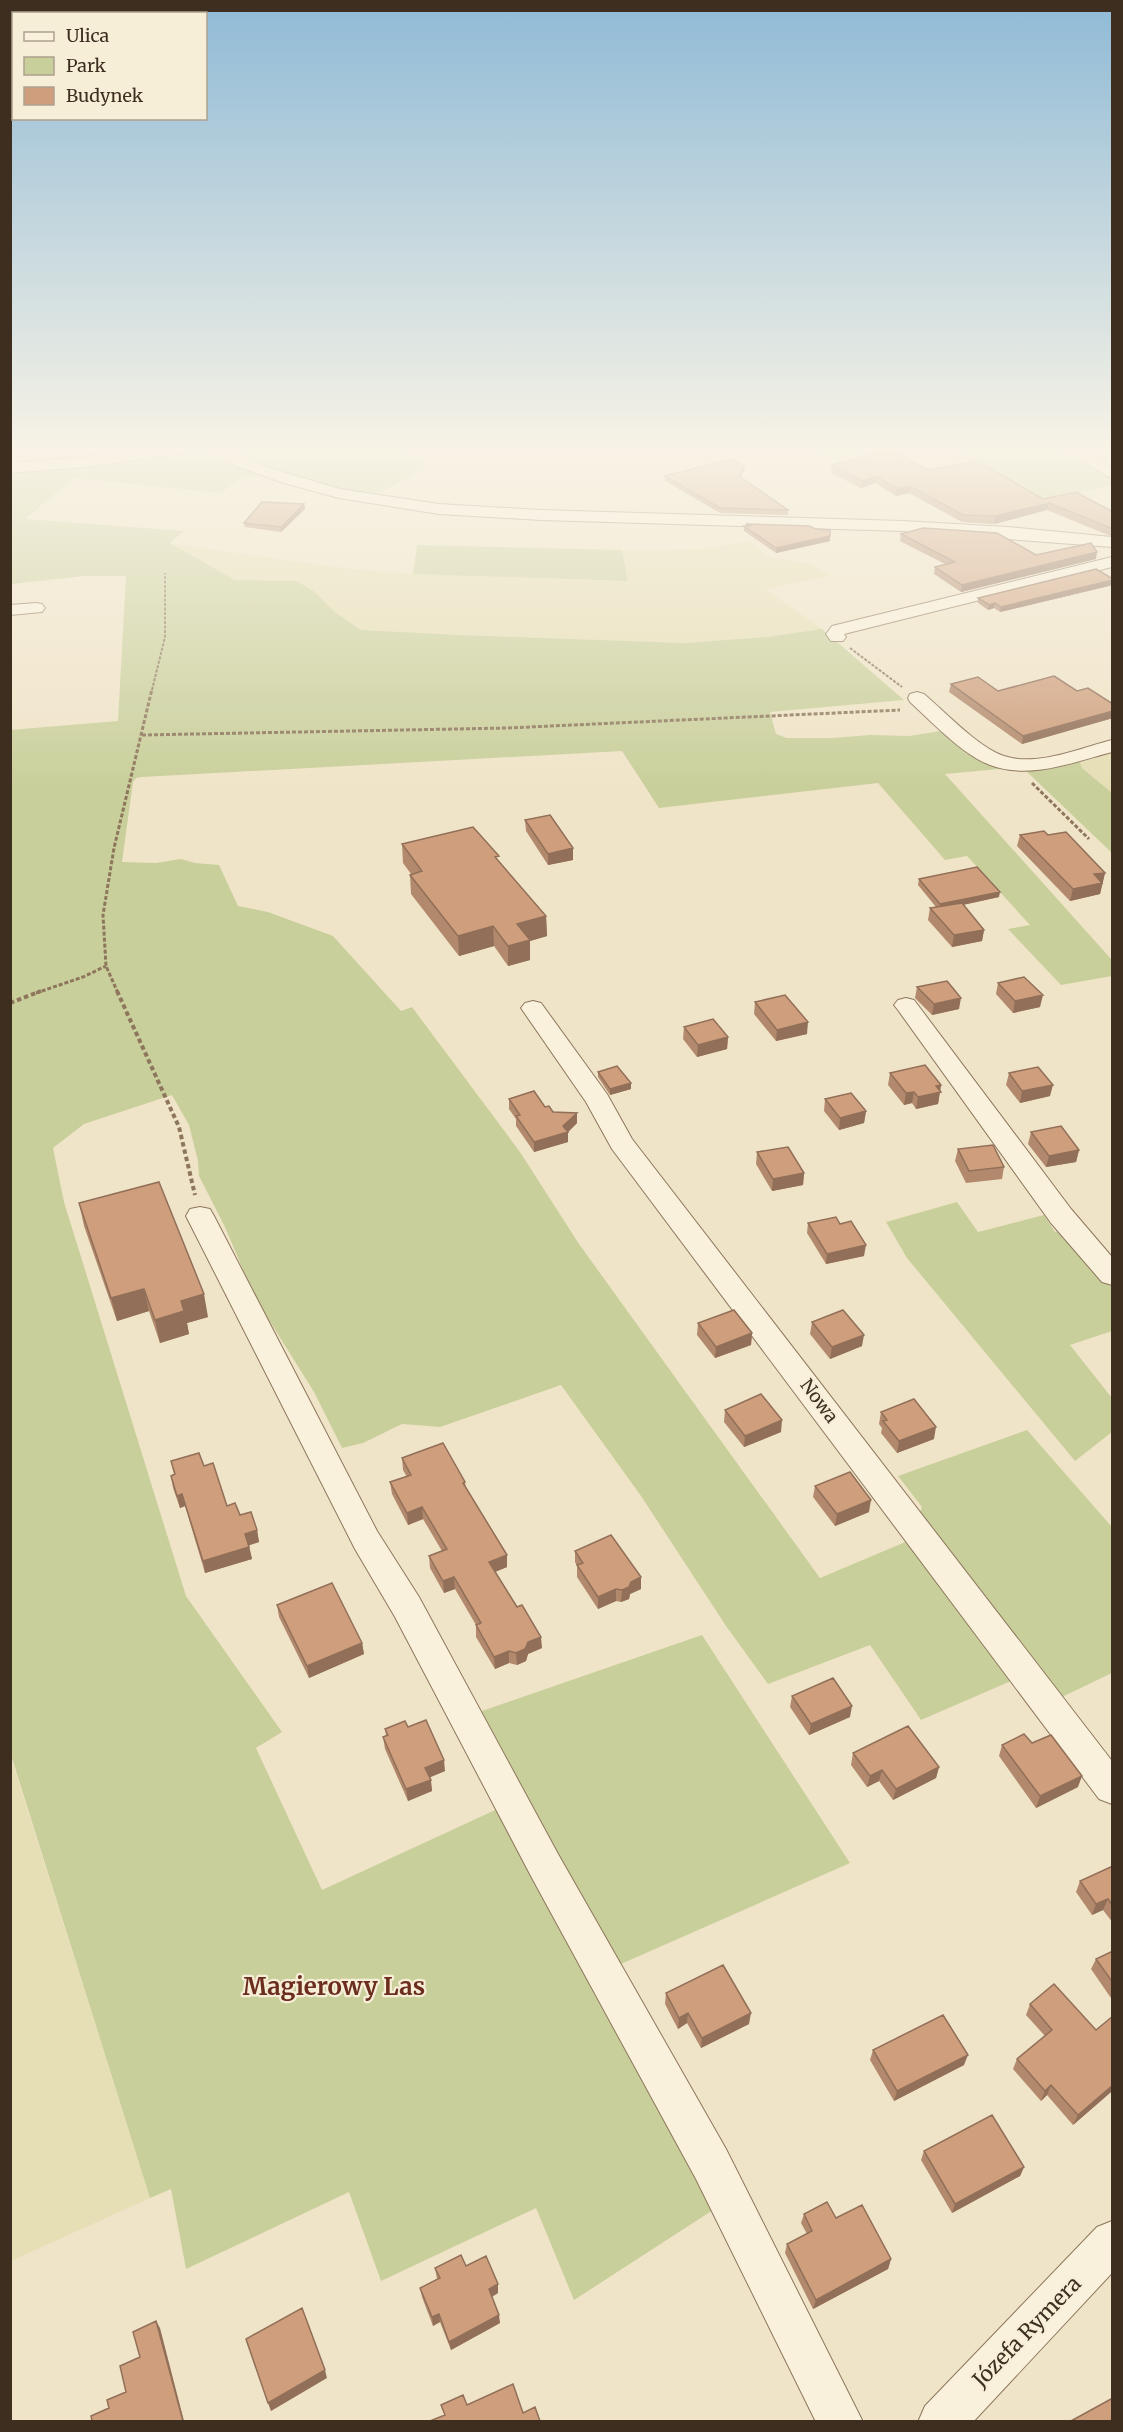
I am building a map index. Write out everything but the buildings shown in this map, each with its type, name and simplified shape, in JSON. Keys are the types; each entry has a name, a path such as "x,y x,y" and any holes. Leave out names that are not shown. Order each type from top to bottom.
{"street":[{"path":"837,637 835,634 838,630 1113,562"},
{"path":"10,610 36,609"},
{"path":"920,701 995,760 1014,765 1044,762 1113,746"},
{"path":"906,1005 1061,1216 1113,1275"},
{"name":"Nowa","path":"533,1008 598,1100 621,1143 1113,1788"},
{"path":"200,1216 366,1539 407,1607 545,1866 711,2164 840,2421"},
{"name":"Józefa Rymera","path":"942,2421 1113,2242"}],"path":[{"path":"165,573 165,637 107,879 102,915 106,966 179,1127 200,1216"},
{"path":"837,637 920,701"},
{"path":"142,735 507,728 898,710 920,701"},
{"path":"1014,765 1089,839"},
{"path":"10,1003 62,983 88,977 106,966"}],"shaded area":[{"path":"200,560 289,560 412,574 627,581 624,560 790,560 811,564 830,576 765,589 822,629 767,637 684,643 361,630 335,612 315,592 297,581 235,580"},
{"path":"1112,752 1112,793 1082,768 1080,762"},
{"path":"10,1755 150,2198 11,2261 10,2260"}],"green space":[{"path":"11,560 201,560 235,580 297,581 315,592 335,612 361,630 684,643 767,637 822,629 904,700 770,712 776,734 787,738 832,738 870,735 909,736 941,731 1010,768 945,774 1112,960 1112,976 1061,985 1008,929 1030,925 967,856 945,860 878,783 659,808 622,751 142,777 136,778 133,782 122,862 156,863 181,859 219,865 238,906 268,912 333,936 401,1011 412,1007 520,1152 579,1244 820,1578 910,1540 1018,1678 921,1720 870,1645 768,1684 726,1626 641,1496 561,1385 440,1427 402,1424 363,1443 342,1448 314,1392 254,1296 225,1227 199,1176 198,1161 189,1125 172,1095 84,1124 53,1148 64,1202 186,1596 282,1732 256,1748 322,1890 506,1805 713,2210 574,2300 536,2208 381,2281 349,2192 186,2269 171,2189 150,2198 11,1755 10,730 118,721 126,576 85,576 11,584"},
{"path":"415,560 624,560 628,581 413,574"},
{"path":"1094,756 1080,762 1082,768 1112,793 1112,853 1024,769"},
{"path":"957,1202 978,1232 1044,1215 1055,1232 1067,1229 1112,1284 1112,1331 1070,1345 1112,1398 1112,1432 1075,1461 907,1258 886,1222"},
{"path":"1027,1430 1112,1527 1112,1673 1062,1697 918,1517 922,1507 898,1476"},
{"path":"702,1635 850,1863 621,1964 524,1797 479,1712"}],"district":[{"name":"Magierowy Las","path":"334,1987"}]}
